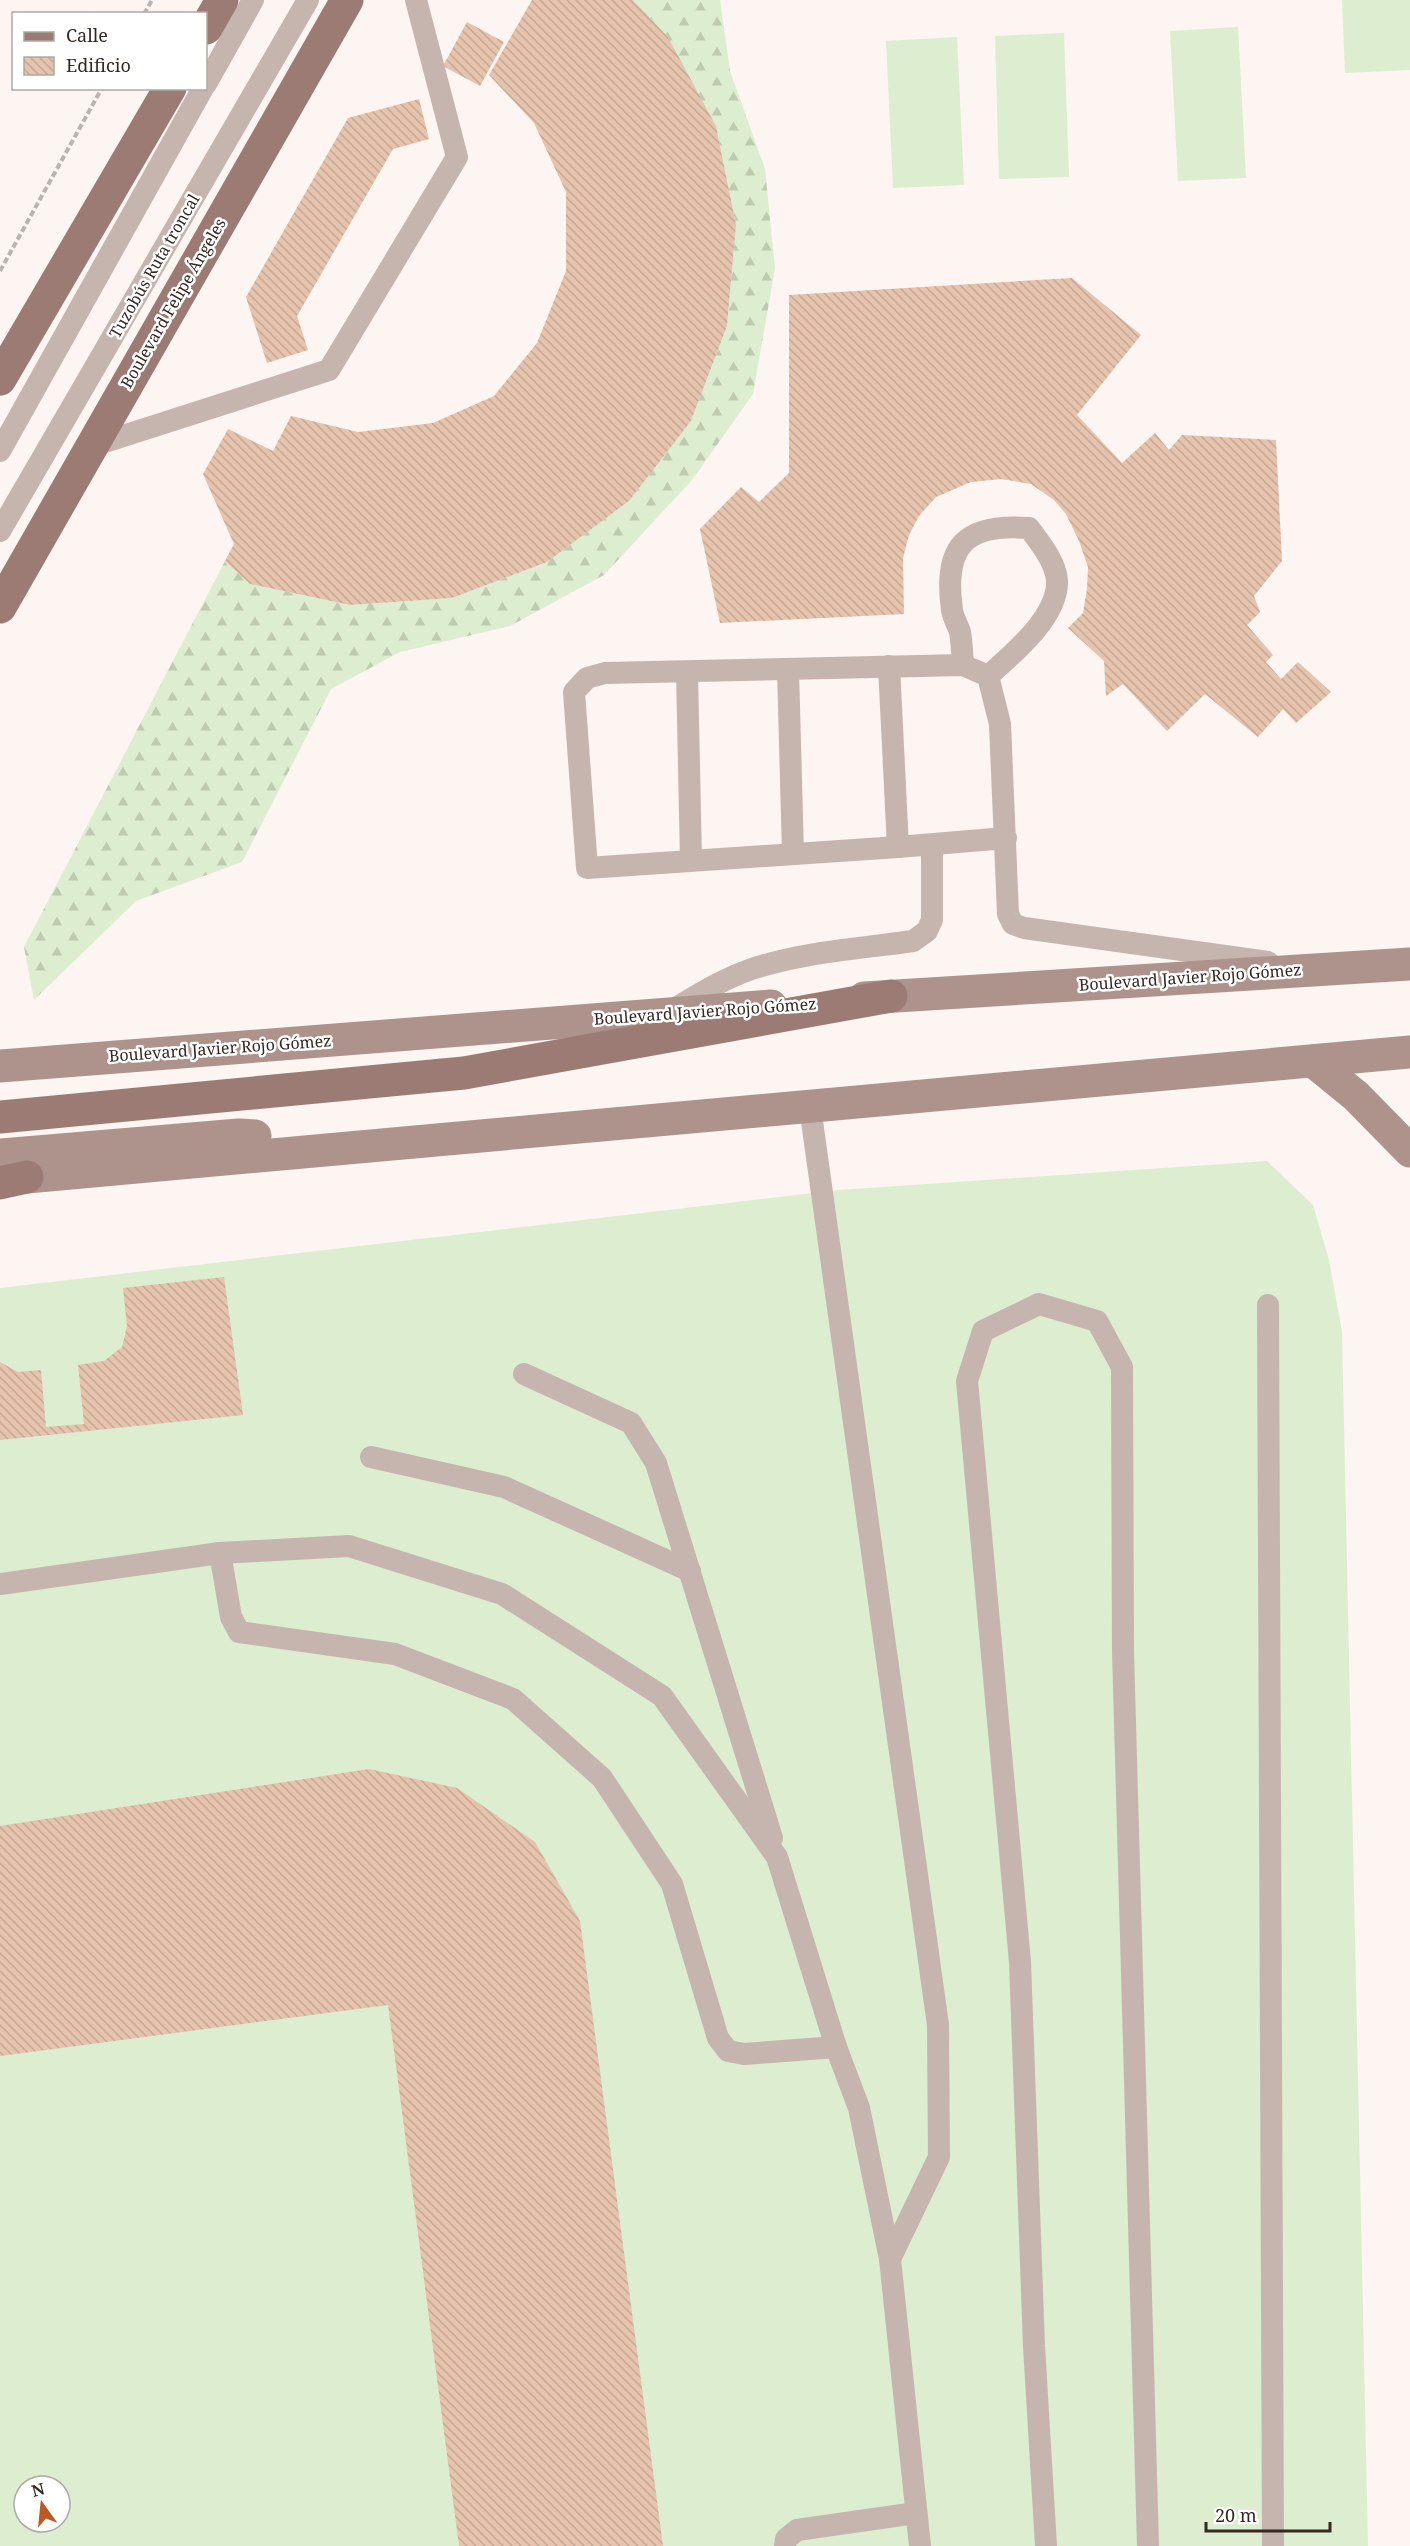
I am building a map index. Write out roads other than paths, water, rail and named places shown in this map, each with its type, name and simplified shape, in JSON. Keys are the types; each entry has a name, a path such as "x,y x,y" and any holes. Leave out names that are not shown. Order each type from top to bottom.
{"main road":[{"path":"207,26 222,0"},
{"name":"Boulevard Felipe Ángeles","path":"0,607 347,0"},
{"path":"0,379 169,90"},
{"name":"Boulevard Javier Rojo Gómez","path":"0,1066 891,996 1410,964"},
{"path":"0,1117 464,1073 891,996"},
{"path":"9,1179 1410,1052"},
{"path":"1313,1061 1356,1096 1410,1151"},
{"path":"0,1155 239,1136 405,1143"}],"lane":[{"path":"207,82 252,0"},
{"name":"Tuzobús Ruta troncal","path":"0,531 309,0"},
{"path":"92,446 329,370 456,157 416,0"},
{"path":"0,451 202,90"},
{"path":"963,665 960,631 952,611 954,552 968,538 982,532 1009,527 1029,528 1048,554 1057,581 1051,607 1024,643 988,676"},
{"path":"988,676 963,665 605,673 587,678 574,692 587,867 898,848 1006,838"},
{"path":"889,666 898,848"},
{"path":"788,669 793,854"},
{"path":"687,672 690,860"},
{"path":"988,676 1000,724 1008,914 1013,924 1035,930 1320,969"},
{"path":"667,1014 717,984 747,971 787,959 912,941 927,931 932,920 932,845"},
{"path":"810,1107 938,2025 939,2157 890,2259"},
{"path":"1046,2546 1034,2346 1020,1962 968,1381 983,1331 1039,1304 1097,1321 1122,1367 1123,1651 1148,2546"},
{"path":"1268,1305 1273,2546"},
{"path":"524,1374 631,1423 656,1463 836,2047 859,2108 890,2259 920,2546"},
{"path":"371,1457 504,1487 690,1571"},
{"path":"0,1584 220,1553 349,1546 502,1594 662,1696 777,1857"},
{"path":"220,1553 231,1617 239,1632 395,1654 513,1699 602,1778 672,1884 718,2037 728,2050 744,2054 836,2047"},
{"path":"785,2546 786,2539 797,2530 916,2513"}]}
